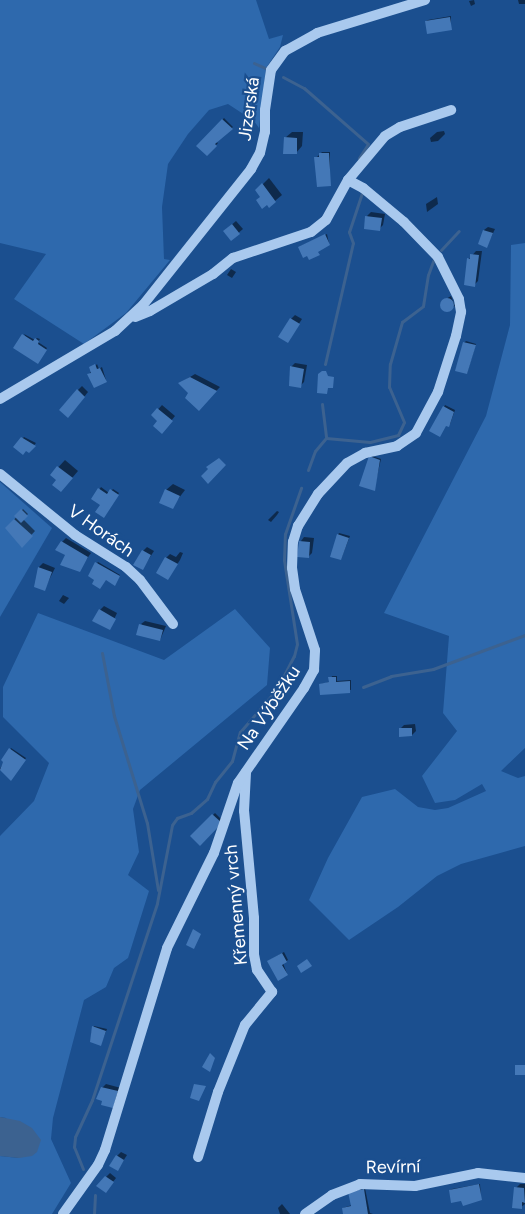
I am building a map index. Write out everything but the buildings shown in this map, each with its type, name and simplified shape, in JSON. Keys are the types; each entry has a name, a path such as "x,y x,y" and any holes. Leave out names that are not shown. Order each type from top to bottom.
{"street":[{"name":"Jizerská","path":"0,399 115,331 132,318 251,169 260,153 265,132 265,110 271,70 285,51 317,33 425,0"},
{"path":"348,180 385,136 400,127 451,110"},
{"name":"Jizerská","path":"132,318 150,311 213,274 233,258 311,232 326,220 348,180"},
{"name":"Na Výběžku","path":"63,1214 98,1165 105,1150 167,948 210,863 227,822 238,783 304,688 315,666 315,650 295,590 292,568 293,542 298,526 318,494 347,464 366,453 398,446 416,433 438,392 461,312 452,283 432,248 371,195 348,180"},
{"name":"V Horách","path":"0,474 75,535 126,567 140,580 173,624"},
{"name":"Křemenný vrch","path":"198,1157 218,1092 245,1025 272,992 257,970 254,954 255,918 244,811 246,772"},
{"name":"Revírní","path":"305,1214 332,1195 360,1184 415,1186 478,1173 525,1178"}],"shaded area":[{"path":"0,0 256,0 269,39 283,35 280,47 266,68 259,128 254,121 228,104 209,110 188,134 168,164 162,207 164,259 170,260 126,313 84,344 14,299 46,254 0,243"},
{"path":"525,243 525,748 501,771 518,778 525,776 525,846 461,864 437,876 398,907 349,940 309,900 328,858 362,797 395,789 418,807 435,810 448,808 486,791 482,784 455,800 435,803 422,776 457,731 443,713 449,636 384,613 486,416 510,325 511,245"},
{"path":"0,482 52,528 0,617"},
{"path":"235,609 270,648 267,685 140,790 133,809 139,852 128,875 149,891 128,958 114,968 106,987 84,1000 53,1118 51,1139 71,1183 52,1214 0,1214 0,1156 19,1158 6,1118 0,1117 0,836 34,801 49,763 3,717 3,687 38,613 164,660"},
{"path":"0,1117 20,1121 32,1128 41,1140 37,1152 32,1156 19,1158 0,1156"}],"waterway":[{"path":"254,63 265,68"},
{"path":"283,77 304,88 368,144 359,158"},
{"path":"325,364 353,243 349,232 362,193"},
{"path":"441,250 459,231"},
{"path":"308,470 315,451 326,438 370,442 398,435 404,422 389,387 390,364 402,322 423,306 428,275 433,261"},
{"path":"322,404 326,438"},
{"path":"83,1169 74,1147 75,1137 92,1100 157,903 172,825 177,818 191,813 207,799 215,782 232,761 240,732 277,689 294,656 297,644 284,560 285,534 301,488"},
{"path":"363,687 391,676 433,669 525,635"},
{"path":"102,653 114,716 147,823 158,890"},
{"path":"94,1214 95,1195"}]}
